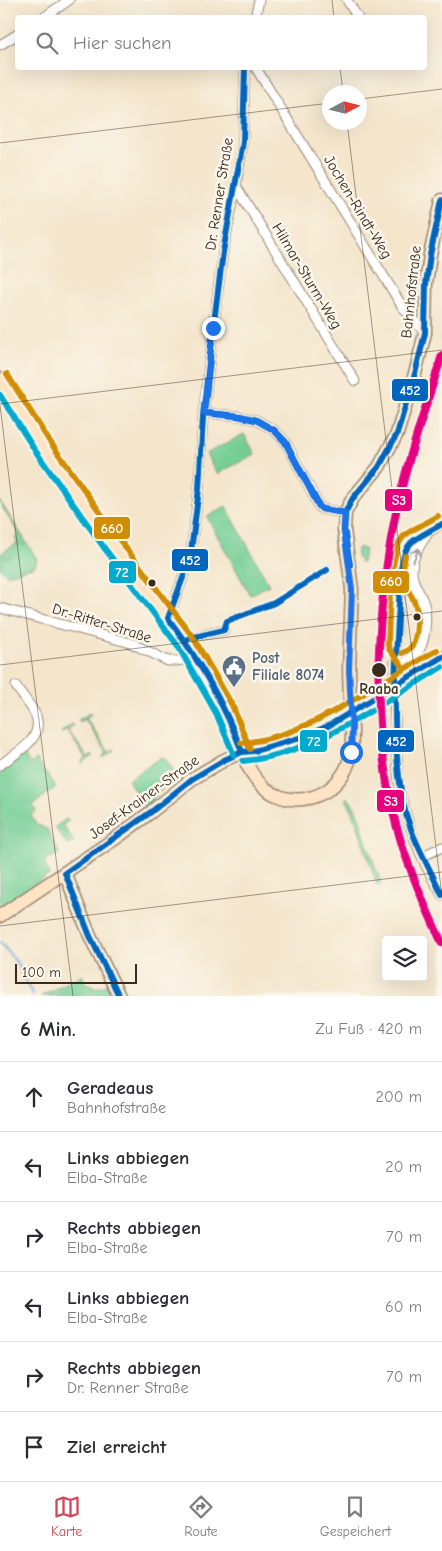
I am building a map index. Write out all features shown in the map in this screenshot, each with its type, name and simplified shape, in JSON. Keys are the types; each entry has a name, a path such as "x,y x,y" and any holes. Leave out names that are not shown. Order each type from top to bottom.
{"main road":[{"name":"Bahnhofstraße","path":"345,513 353,498 379,467 397,434 425,332 426,284 442,200"},
{"path":"0,379 42,444 112,544 194,655 230,720 252,772 264,788 278,797 288,800 311,798 324,792 337,781 346,769 351,752 352,729 356,708 349,669 352,589 344,530 345,513"},
{"path":"396,677 442,657"},
{"name":"Josef-Krainer-Straße","path":"0,916 151,812 192,779 224,760 242,752 254,751 303,737 328,726 356,708"},
{"path":"65,873 90,936 120,996"}],"street":[{"path":"47,15 69,0"},
{"path":"256,15 259,0"},
{"path":"347,0 356,15"},
{"path":"0,45 15,36"},
{"name":"Dr. Renner Straße","path":"168,618 190,558 199,490 204,413 223,252 243,142 245,70"},
{"name":"Jochen-Rindt-Weg","path":"257,70 402,306 425,332"},
{"name":"Hilmar-Sturm-Weg","path":"236,186 355,381"},
{"path":"204,413 256,420 274,430 285,442 319,506 322,509 345,513"},
{"path":"442,524 410,543 404,554 400,584 394,701 401,789 412,831 442,895"},
{"path":"396,677 408,660 415,656 421,648 424,635 426,618 424,603 414,582 412,569 414,556 429,530"},
{"path":"400,584 414,582"},
{"name":"Dr.-Ritter-Straße","path":"0,608 131,643 168,661 177,661 194,655"},
{"path":"185,641 190,638 224,630"},
{"path":"0,765 28,744 35,737 37,731 36,716 16,686"},
{"path":"423,856 442,847"}],"green space":[{"path":"244,434 255,454 217,474 206,454"},
{"path":"0,501 37,559 35,566 7,575 0,568 0,554 17,543 15,537 19,534"},
{"path":"226,506 269,585 250,595 207,517"},
{"path":"360,547 365,550 362,563 356,553"},
{"path":"90,713 86,718 109,752 115,750 103,758 107,753 85,719 80,722 78,720"},
{"path":"72,724 73,726 68,730 88,758 93,755 82,764 86,759 67,730 61,732"},
{"path":"23,754 31,764 36,760 56,787 33,805 36,811 31,816 36,824 47,829 59,853 44,862 49,875 0,907 0,772"},
{"path":"162,757 166,759 177,776 145,808 128,780"},
{"path":"347,797 359,818 381,883 377,885 355,819 346,799"},
{"path":"67,818 69,821 63,825 74,842 68,846 55,827"},
{"path":"82,975 86,984 89,983 95,988 107,985 112,996 41,996"}],"waterway":[{"path":"0,942 17,963 33,996"}],"tunnel":[{"path":"368,703 399,683"}],"transit line":[{"name":"452","path":"242,752 210,682 168,618 190,559 199,489 203,417 214,322 223,252 243,142 245,70"},
{"name":"452","path":"350,565 344,530 345,513 353,498 379,467 397,434 425,333 426,284 442,200"},
{"name":"S3","path":"442,355 410,459 394,522 382,602 378,684 384,766 392,806 402,845 411,870 442,943"},
{"name":"660","path":"7,374 48,439 119,539 193,637 232,705 250,749"},
{"name":"72","path":"0,395 34,449 105,549 178,646 216,713 234,755"},
{"name":"452","path":"204,413 239,416 256,420 274,430 285,441 319,506 322,509 345,513"},
{"name":"660","path":"401,665 388,645 390,588 395,556 404,536 438,516"},
{"name":"452","path":"442,524 412,542 406,549 404,556 400,580 395,700 396,749 405,810 419,847 442,895"},
{"name":"660","path":"402,653 412,645 416,634 417,621 415,604 404,580 405,556"},
{"name":"452","path":"185,641 190,638 224,630 227,621 274,603 327,570"},
{"name":"660","path":"241,743 275,737 323,717 437,650"},
{"name":"452","path":"65,873 151,812 192,779 224,760 242,752 254,751 303,737 328,726 442,657"},
{"name":"72","path":"243,761 269,757 296,749 321,738 371,711 442,667"},
{"name":"452","path":"65,873 90,936 119,996"}],"place":[{"name":"Raaba","path":"379,670"},
{"name":"Post Filiale 8074","path":"234,688"}],"route":[{"path":"213,328 204,413 239,416 256,420 274,430 285,442 319,506 322,509 345,513 344,530 351,575 353,608 349,669 352,729 351,752"}]}
